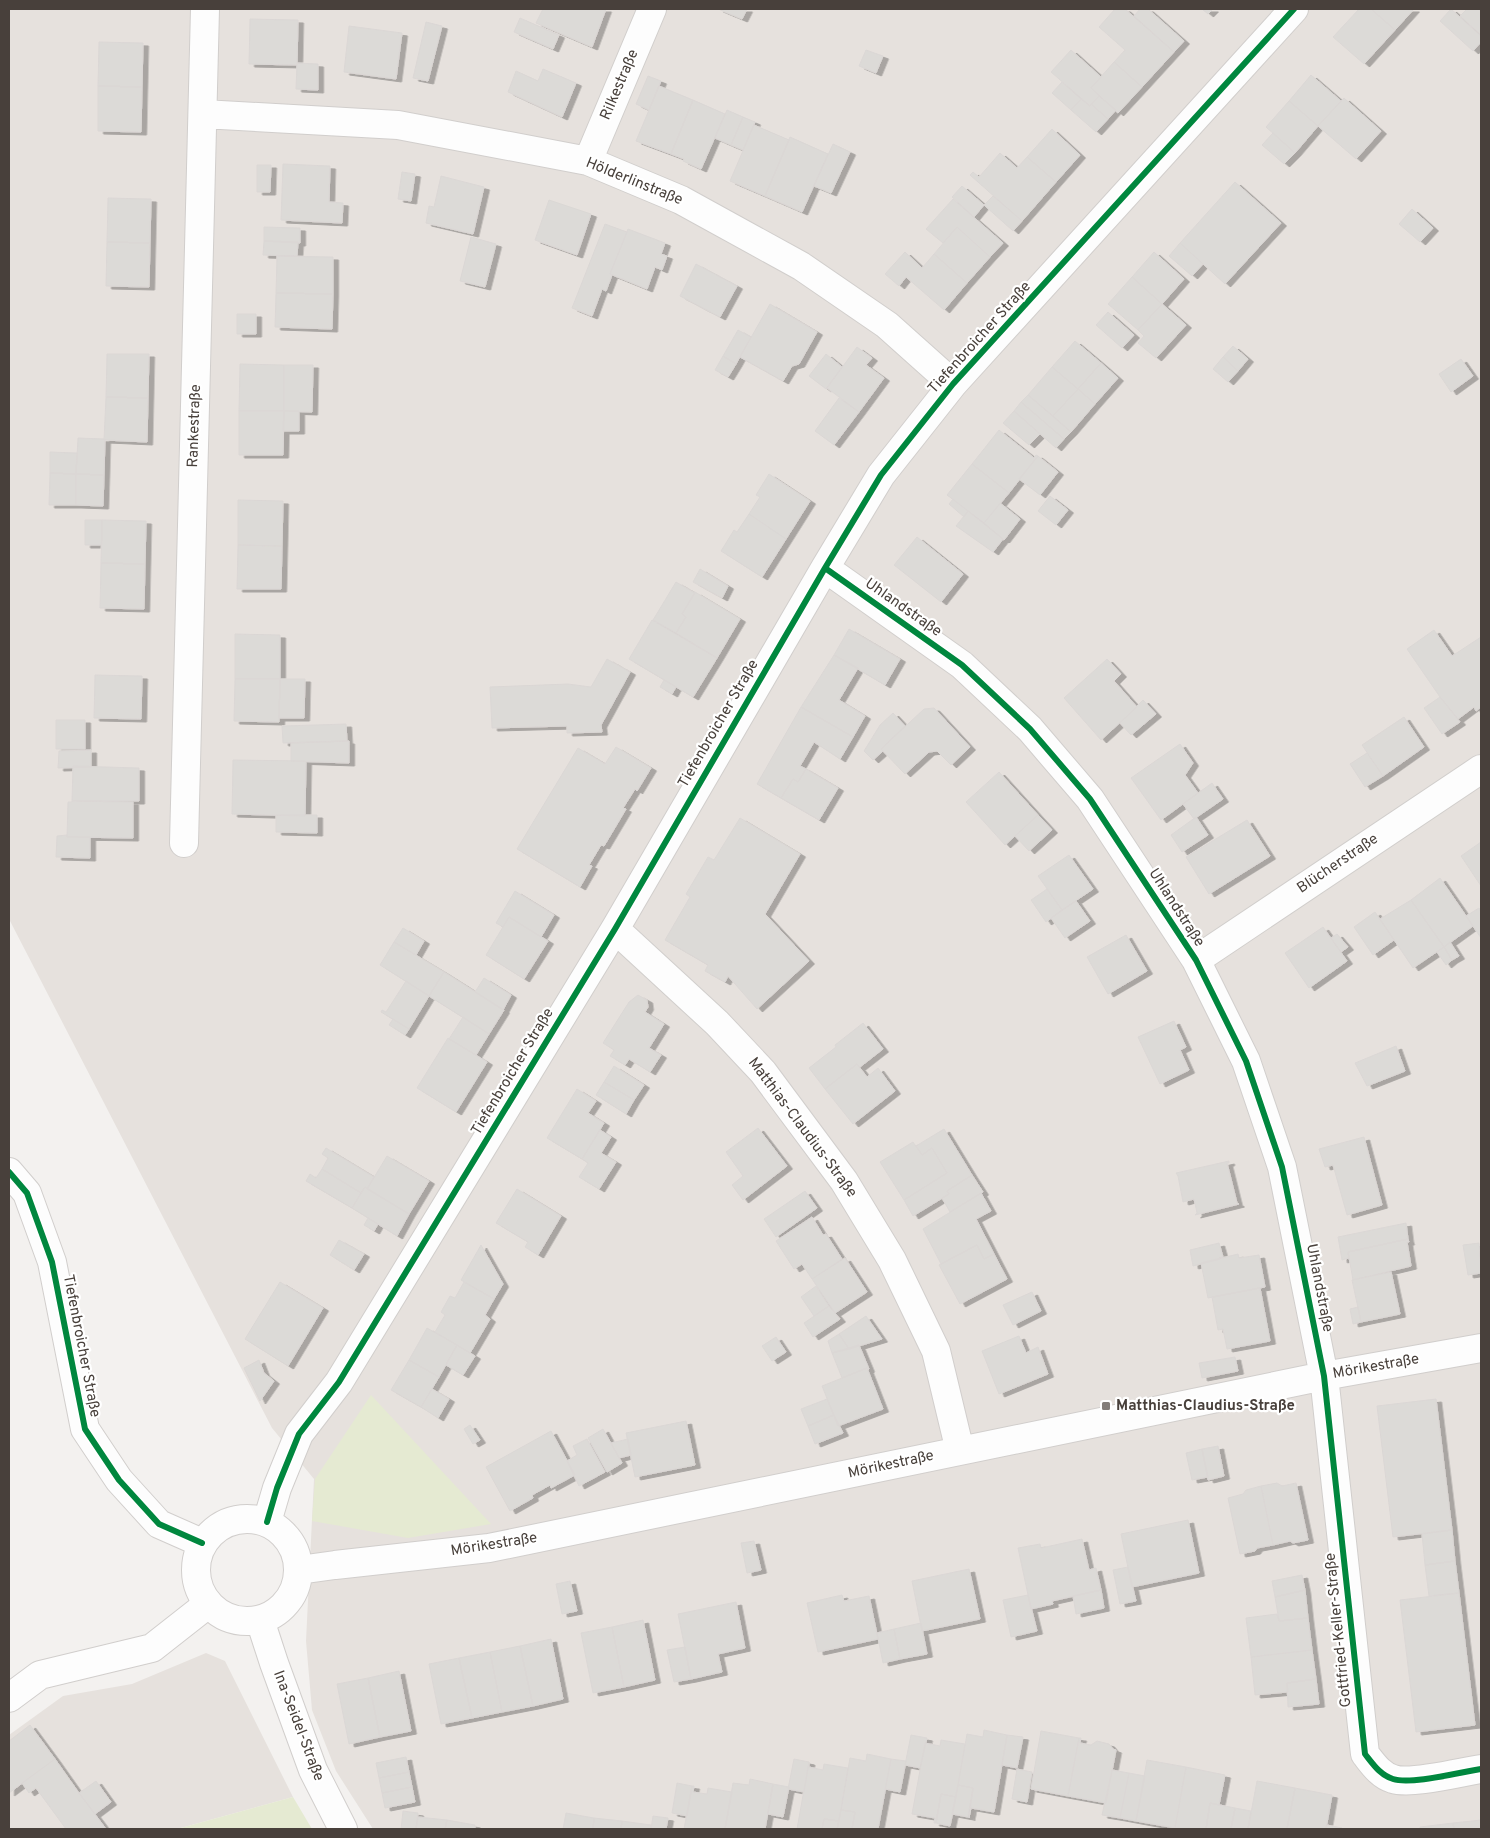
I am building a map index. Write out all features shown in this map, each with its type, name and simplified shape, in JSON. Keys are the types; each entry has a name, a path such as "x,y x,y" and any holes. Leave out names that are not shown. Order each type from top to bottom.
{"street":[{"name":"Rankestraße","path":"184,843 205,9"},
{"name":"Rilkestraße","path":"588,161 652,9"},
{"name":"Tiefenbroicher Straße","path":"267,1522 277,1488 299,1434 339,1382 615,929 825,568 881,476 953,384 1294,9"},
{"name":"Hölderlinstraße","path":"203,114 398,125 588,161 680,200 801,266 887,325 953,384"},
{"name":"Uhlandstraße","path":"825,568 962,665 1030,729 1090,799 1196,960 1246,1061 1282,1167 1324,1376"},
{"name":"Blücherstraße","path":"1196,960 1481,769"},
{"name":"Matthias-Claudius-Straße","path":"615,929 717,1023 763,1072 844,1181 892,1260 936,1351 960,1450"},
{"name":"Tiefenbroicher Straße","path":"9,1172 27,1193 52,1262 85,1430 119,1480 159,1524 202,1543"},
{"name":"Mörikestraße","path":"299,1570 489,1548 1324,1376 1481,1348"},
{"name":"Gottfried-Keller-Straße","path":"1324,1376 1365,1754 1378,1770 1394,1780 1408,1781 1481,1769"},
{"path":"243,1518 267,1522 284,1533 295,1550 299,1570 294,1592 280,1609 260,1620 241,1621 223,1616 208,1604 197,1586 195,1564 202,1543 220,1525 243,1518"},
{"path":"9,1698 40,1675 152,1648 208,1604"},
{"name":"Ina-Seidel-Straße","path":"260,1620 313,1770 343,1829"}],"shaded area":[{"path":"9,9 1481,9 1481,1829 373,1829 336,1771 312,1710 306,1641 314,1479 272,1428 9,919"},
{"path":"206,1653 225,1661 293,1797 177,1829 9,1829 9,1735 63,1696 132,1684"}],"green space":[{"path":"371,1395 491,1524 408,1538 312,1521 315,1479"},
{"path":"293,1797 312,1829 177,1829"}],"building":[{"path":"543,9 606,9 592,47 536,23"},
{"path":"718,9 747,9 742,19"},
{"path":"1115,9 1125,9 1174,52 1142,87 1114,62 1125,50 1099,27"},
{"path":"1140,9 1148,9 1184,41 1174,52 1134,16"},
{"path":"1202,9 1213,9 1208,14"},
{"path":"1359,9 1371,9 1395,30 1364,64 1333,37"},
{"path":"1371,9 1414,9 1395,30"},
{"path":"1451,9 1481,36 1481,42 1473,51 1440,21"},
{"path":"1467,9 1478,9 1481,12 1481,35 1460,16"},
{"path":"520,18 559,35 553,49 514,32"},
{"path":"250,19 298,20 297,65 249,64"},
{"path":"426,22 442,26 428,81 413,78"},
{"path":"349,26 402,33 396,79 344,72"},
{"path":"99,42 143,43 142,87 98,86"},
{"path":"866,50 883,56 876,73 859,66"},
{"path":"1071,50 1101,77 1091,88 1099,96 1090,106 1051,72"},
{"path":"1114,62 1142,87 1118,113 1091,88"},
{"path":"297,63 318,64 318,90 296,89"},
{"path":"543,69 576,83 562,117 508,92 516,71 538,81"},
{"path":"1311,75 1341,101 1318,126 1289,101"},
{"path":"648,76 661,81 649,110 636,104"},
{"path":"1062,82 1081,99 1071,110 1052,93"},
{"path":"98,86 142,87 141,132 98,131"},
{"path":"659,86 693,100 671,154 636,141"},
{"path":"1099,96 1116,110 1108,119 1091,104"},
{"path":"1344,98 1381,131 1356,159 1318,126"},
{"path":"1081,99 1090,106 1091,104 1108,119 1096,132 1071,110"},
{"path":"693,100 725,114 701,169 671,154"},
{"path":"1289,101 1318,126 1295,153 1266,127"},
{"path":"727,110 743,117 731,145 715,138"},
{"path":"743,117 755,122 743,150 731,145"},
{"path":"754,125 789,140 765,196 730,181"},
{"path":"1052,129 1080,155 1056,182 1027,157"},
{"path":"1273,133 1295,153 1284,164 1262,145"},
{"path":"790,137 828,154 802,212 765,196"},
{"path":"833,144 850,152 831,193 814,186"},
{"path":"1000,153 1017,168 1027,157 1056,182 1022,221 970,175 973,172 979,177"},
{"path":"283,164 330,166 329,202 343,203 342,223 281,220"},
{"path":"257,165 271,165 270,192 257,192"},
{"path":"402,172 415,174 411,201 398,199"},
{"path":"441,176 484,187 473,234 426,223 429,206 434,207"},
{"path":"1235,182 1281,223 1225,284 1180,243"},
{"path":"962,186 984,205 974,217 952,197"},
{"path":"993,196 1022,221 1013,231 984,205"},
{"path":"108,198 151,199 150,243 107,242"},
{"path":"953,199 1003,243 990,257 957,227 943,243 926,229"},
{"path":"549,200 591,214 577,255 535,240"},
{"path":"1412,209 1433,228 1420,242 1399,224"},
{"path":"605,224 627,232 610,274 612,275 606,291 602,289 592,316 572,308"},
{"path":"264,227 300,228 300,243 264,241"},
{"path":"957,227 990,257 967,283 934,254"},
{"path":"628,229 665,243 661,254 667,256 662,270 655,267 647,289 610,274"},
{"path":"471,237 496,244 485,287 460,281"},
{"path":"264,241 298,242 297,256 263,255"},
{"path":"107,242 150,243 149,287 106,286"},
{"path":"1180,243 1203,264 1192,276 1169,256"},
{"path":"905,252 922,268 934,254 967,283 944,310 906,277 899,286 885,274"},
{"path":"1154,252 1184,279 1162,304 1132,277"},
{"path":"277,256 333,257 333,294 276,293"},
{"path":"696,264 737,286 720,317 680,296"},
{"path":"1132,277 1162,304 1138,330 1108,304"},
{"path":"276,293 333,294 332,329 275,327"},
{"path":"770,304 817,332 799,364 792,366 783,381 740,357"},
{"path":"1162,304 1186,325 1156,358 1138,343 1144,336 1138,330"},
{"path":"1108,312 1134,335 1122,348 1096,325"},
{"path":"237,314 256,314 256,334 237,334"},
{"path":"738,330 751,337 736,364 723,356"},
{"path":"1075,341 1101,363 1078,389 1052,367"},
{"path":"1233,346 1248,359 1238,371 1223,357"},
{"path":"857,347 872,358 866,365 884,378 859,412 827,388"},
{"path":"107,354 149,354 148,398 106,397"},
{"path":"826,354 842,367 826,389 809,376"},
{"path":"723,356 736,364 728,377 715,370"},
{"path":"1223,357 1238,371 1228,382 1213,369"},
{"path":"1461,359 1473,376 1451,392 1439,374"},
{"path":"1101,363 1118,378 1095,404 1078,389"},
{"path":"240,364 284,365 284,411 239,411"},
{"path":"284,365 313,365 312,412 284,411"},
{"path":"1052,367 1078,389 1053,416 1028,395"},
{"path":"1078,389 1095,404 1071,432 1053,416"},
{"path":"1028,395 1071,432 1064,439 1021,402"},
{"path":"106,397 148,398 147,442 104,440"},
{"path":"839,398 859,412 834,445 815,431"},
{"path":"1021,402 1064,439 1056,448 1014,411"},
{"path":"239,411 284,411 283,455 239,455"},
{"path":"284,411 299,411 299,431 283,431"},
{"path":"1014,411 1040,434 1029,445 1003,423"},
{"path":"999,430 1034,458 1036,455 1038,456 1009,493 972,464"},
{"path":"78,438 105,439 104,475 76,474"},
{"path":"50,452 77,453 76,474 50,473"},
{"path":"1038,456 1058,472 1040,495 1019,479"},
{"path":"972,464 1009,493 984,523 947,495"},
{"path":"50,473 76,474 76,505 49,505"},
{"path":"76,474 104,475 103,506 76,505"},
{"path":"769,474 810,501 786,539 749,514 760,497 756,495"},
{"path":"1050,496 1068,510 1056,525 1038,511"},
{"path":"953,499 968,511 964,517 949,504"},
{"path":"238,500 283,501 282,546 238,545"},
{"path":"1000,503 1020,519 1004,540 984,523"},
{"path":"968,511 1003,539 993,552 956,526"},
{"path":"749,514 786,539 762,577 721,551 734,530 737,532"},
{"path":"85,520 102,520 102,545 85,545"},
{"path":"102,520 146,521 145,564 101,563"},
{"path":"917,537 963,574 941,602 894,565"},
{"path":"238,545 282,546 281,589 237,589"},
{"path":"101,563 145,564 144,609 100,608"},
{"path":"700,569 728,586 722,598 693,582"},
{"path":"676,582 695,593 682,614 686,617 676,633 653,620"},
{"path":"695,592 740,619 717,658 676,633 686,617 682,614"},
{"path":"652,620 717,658 693,697 629,659"},
{"path":"849,629 900,659 885,685 834,655"},
{"path":"1434,630 1452,656 1481,637 1481,707 1476,711 1474,707 1458,719 1440,697 1407,649"},
{"path":"235,634 280,635 280,679 235,679"},
{"path":"834,655 858,668 839,700 865,716 853,737 801,707"},
{"path":"607,659 630,672 601,725 602,732 567,733 567,726 492,728 490,687 568,684 591,687"},
{"path":"1107,659 1121,674 1114,681 1137,707 1101,740 1064,698"},
{"path":"95,675 142,676 141,719 94,718"},
{"path":"235,679 280,679 279,722 234,721"},
{"path":"280,679 305,679 304,718 279,718"},
{"path":"664,680 676,687 672,694 660,687"},
{"path":"1440,697 1460,722 1442,734 1424,708"},
{"path":"1143,700 1156,714 1131,735 1120,723"},
{"path":"801,707 853,737 840,759 814,742 800,766 806,769 798,782 793,779 781,798 757,784"},
{"path":"934,708 970,747 951,765 937,751 929,752 905,774 881,749 924,709"},
{"path":"893,713 905,726 881,749 883,751 873,760 864,751 880,725"},
{"path":"1404,717 1424,747 1383,776 1362,745"},
{"path":"56,720 85,720 85,749 56,749"},
{"path":"346,724 347,741 283,743 282,726"},
{"path":"349,741 349,763 291,761 291,743"},
{"path":"1180,744 1193,763 1185,775 1198,793 1161,820 1131,778"},
{"path":"616,747 651,768 637,791 635,789 623,808 626,809 604,846 601,845 589,865 592,866 580,887 517,849 578,748 605,764"},
{"path":"91,750 91,767 58,768 59,751"},
{"path":"1367,753 1383,776 1365,787 1350,764"},
{"path":"233,760 306,761 305,816 232,814"},
{"path":"73,766 139,768 139,801 72,801"},
{"path":"806,769 838,788 819,820 781,798 793,779 798,782"},
{"path":"999,772 1038,815 1005,845 966,802"},
{"path":"1212,783 1223,799 1194,819 1183,804"},
{"path":"68,802 133,802 133,838 67,837"},
{"path":"276,815 317,815 317,833 276,832"},
{"path":"1038,815 1052,830 1029,851 1015,836"},
{"path":"1196,817 1208,835 1182,852 1171,835"},
{"path":"740,818 800,854 765,914 809,961 757,1009 728,976 725,982 705,971 708,965 665,940 690,897 686,894 708,857 714,860"},
{"path":"1247,820 1270,856 1209,894 1186,857"},
{"path":"67,835 67,837 90,837 90,858 56,857 57,836"},
{"path":"1481,842 1481,886 1461,856"},
{"path":"1069,855 1093,889 1062,910 1038,876"},
{"path":"1440,878 1473,926 1444,947 1411,900"},
{"path":"1047,889 1062,910 1046,922 1031,900"},
{"path":"515,891 554,915 541,937 509,917 503,927 496,923"},
{"path":"1411,900 1444,947 1413,968 1380,919"},
{"path":"1076,901 1090,921 1065,938 1051,918"},
{"path":"1479,908 1481,912 1481,938 1466,916"},
{"path":"1375,912 1394,940 1373,955 1354,927"},
{"path":"509,917 548,941 524,979 486,955"},
{"path":"1323,927 1347,961 1309,988 1285,953"},
{"path":"403,928 424,941 416,955 394,942"},
{"path":"1337,934 1348,947 1341,952 1331,938"},
{"path":"1126,935 1147,971 1108,994 1087,957"},
{"path":"394,942 444,972 429,996 380,965"},
{"path":"1450,942 1459,956 1452,960 1444,947"},
{"path":"1444,947 1452,960 1446,965 1437,952"},
{"path":"444,972 504,1010 489,1034 429,996"},
{"path":"484,978 511,995 503,1010 475,992"},
{"path":"406,981 429,996 409,1029 381,1012 382,1010 386,1012"},
{"path":"638,995 647,1000 648,1007 645,1012 664,1024 649,1048 661,1055 650,1072 629,1059 625,1065 610,1056 614,1050 603,1043 629,1002"},
{"path":"463,1017 489,1034 476,1055 449,1039"},
{"path":"393,1019 409,1029 405,1035 389,1025"},
{"path":"1174,1021 1186,1047 1180,1050 1189,1070 1160,1084 1138,1037"},
{"path":"863,1023 883,1049 860,1067 857,1064 825,1089 809,1068"},
{"path":"448,1038 487,1062 456,1112 417,1088"},
{"path":"1396,1046 1405,1071 1367,1086 1355,1063"},
{"path":"857,1064 867,1077 878,1068 895,1091 853,1124 825,1089"},
{"path":"614,1066 644,1085 634,1100 604,1082"},
{"path":"604,1082 634,1100 626,1114 596,1095"},
{"path":"577,1089 596,1101 588,1113 604,1123 582,1159 547,1138"},
{"path":"758,1128 787,1166 743,1200 732,1185 743,1176 726,1152"},
{"path":"944,1129 972,1175 947,1191 949,1194 913,1216 904,1200 947,1173 932,1148 922,1155 916,1146"},
{"path":"600,1130 611,1137 601,1153 616,1162 599,1189 579,1177 588,1163 582,1159"},
{"path":"1364,1137 1382,1205 1347,1215 1333,1165 1325,1167 1319,1149"},
{"path":"913,1142 922,1155 932,1148 947,1173 904,1200 880,1162"},
{"path":"326,1148 374,1177 367,1189 365,1187 361,1193 322,1169 328,1158 322,1154"},
{"path":"387,1156 429,1181 409,1214 367,1189"},
{"path":"1229,1161 1227,1163 1237,1203 1239,1204 1195,1215 1197,1213 1194,1199 1183,1202 1176,1173"},
{"path":"322,1169 361,1193 352,1208 306,1181 310,1174 316,1178"},
{"path":"972,1175 983,1192 950,1212 942,1198 949,1194 947,1191"},
{"path":"365,1187 409,1214 397,1236 352,1208"},
{"path":"517,1189 561,1216 538,1255 525,1247 528,1242 496,1223"},
{"path":"805,1191 817,1208 776,1237 764,1219"},
{"path":"981,1193 991,1211 976,1219 994,1254 984,1259 977,1245 941,1264 923,1229"},
{"path":"812,1217 823,1235 826,1234 842,1259 812,1279 802,1264 794,1269 776,1241"},
{"path":"368,1218 378,1224 374,1231 364,1225"},
{"path":"1406,1223 1408,1239 1348,1252 1349,1258 1342,1260 1338,1237"},
{"path":"1408,1239 1411,1266 1353,1280 1348,1252"},
{"path":"339,1240 364,1254 354,1270 330,1255"},
{"path":"1219,1243 1223,1257 1193,1266 1190,1250"},
{"path":"1479,1243 1481,1273 1468,1275 1463,1245"},
{"path":"481,1245 503,1284 494,1299 461,1280"},
{"path":"977,1245 984,1259 994,1254 1007,1279 960,1304 939,1265"},
{"path":"1238,1254 1239,1258 1259,1255 1265,1287 1208,1298 1201,1263"},
{"path":"845,1258 867,1292 835,1313 812,1279"},
{"path":"1391,1272 1400,1314 1361,1322 1352,1280"},
{"path":"280,1282 323,1308 288,1366 245,1339"},
{"path":"464,1282 494,1299 485,1315 490,1319 470,1353 435,1332 445,1315 441,1312 450,1296 455,1298"},
{"path":"816,1286 829,1306 814,1316 801,1297"},
{"path":"1260,1288 1270,1341 1227,1349 1223,1329 1218,1330 1212,1297"},
{"path":"1032,1292 1041,1311 1013,1325 1003,1305"},
{"path":"829,1306 840,1319 813,1337 804,1323"},
{"path":"1358,1307 1361,1322 1353,1324 1350,1309"},
{"path":"866,1316 882,1339 849,1349 839,1334"},
{"path":"427,1328 457,1345 439,1377 409,1360"},
{"path":"839,1334 849,1349 832,1353 828,1341"},
{"path":"1019,1336 1026,1353 1038,1347 1048,1374 999,1394 982,1351"},
{"path":"776,1337 786,1352 772,1361 762,1346"},
{"path":"457,1345 475,1356 463,1375 446,1365"},
{"path":"859,1345 869,1369 867,1368 842,1378 832,1353"},
{"path":"1235,1357 1238,1371 1202,1378 1199,1363"},
{"path":"259,1360 264,1373 274,1381 260,1401 244,1368"},
{"path":"409,1360 439,1377 421,1407 391,1390"},
{"path":"867,1368 883,1409 838,1426 822,1386"},
{"path":"432,1389 449,1399 438,1418 421,1407"},
{"path":"827,1399 834,1415 808,1426 801,1409"},
{"path":"1436,1399 1452,1530 1393,1537 1377,1406"},
{"path":"834,1415 843,1433 815,1444 808,1426"},
{"path":"686,1421 695,1465 635,1477 626,1433"},
{"path":"470,1425 480,1440 473,1444 464,1429"},
{"path":"603,1429 622,1463 607,1472 588,1438"},
{"path":"551,1431 575,1475 551,1488 550,1485 532,1495 533,1498 510,1511 486,1467"},
{"path":"587,1439 605,1472 579,1486 567,1461 577,1455 573,1446"},
{"path":"628,1439 631,1455 619,1458 611,1443"},
{"path":"1218,1446 1224,1476 1208,1480 1202,1449"},
{"path":"1202,1449 1208,1477 1192,1480 1186,1453"},
{"path":"1277,1483 1282,1486 1296,1483 1308,1540 1293,1543 1290,1541 1273,1545 1261,1486"},
{"path":"1261,1486 1273,1545 1240,1554 1228,1498"},
{"path":"1188,1520 1199,1573 1132,1587 1121,1534"},
{"path":"1452,1530 1455,1561 1425,1565 1422,1534"},
{"path":"1082,1539 1089,1570 1096,1568 1101,1590 1052,1601 1053,1604 1031,1609 1018,1548 1040,1544 1041,1548"},
{"path":"754,1541 761,1570 747,1573 741,1543"},
{"path":"1455,1561 1459,1593 1429,1596 1425,1565"},
{"path":"1128,1567 1136,1601 1120,1604 1113,1570"},
{"path":"969,1569 980,1619 922,1631 912,1581"},
{"path":"1302,1575 1305,1590 1275,1597 1272,1581"},
{"path":"570,1581 577,1611 562,1614 556,1584"},
{"path":"1101,1590 1104,1608 1076,1614 1073,1596"},
{"path":"1305,1590 1308,1618 1279,1621 1275,1597"},
{"path":"1459,1593 1475,1725 1416,1732 1400,1600"},
{"path":"842,1595 844,1601 869,1596 878,1639 818,1652 807,1603"},
{"path":"1028,1595 1037,1631 1011,1637 1003,1600"},
{"path":"736,1602 745,1648 718,1654 722,1672 691,1679 678,1614"},
{"path":"1277,1614 1279,1621 1308,1618 1312,1650 1251,1657 1246,1618"},
{"path":"643,1620 655,1680 624,1687 612,1627"},
{"path":"921,1623 927,1654 900,1659 894,1629"},
{"path":"612,1627 624,1687 593,1693 581,1633"},
{"path":"894,1629 900,1659 883,1663 877,1633"},
{"path":"551,1639 563,1699 533,1706 520,1646"},
{"path":"520,1646 533,1706 502,1712 490,1652"},
{"path":"685,1647 691,1679 674,1682 667,1650"},
{"path":"1312,1650 1316,1679 1287,1683 1288,1692 1255,1695 1251,1657"},
{"path":"490,1652 502,1712 472,1718 459,1658"},
{"path":"459,1658 472,1718 441,1724 429,1664"},
{"path":"399,1671 411,1731 380,1737 368,1678"},
{"path":"368,1678 380,1737 349,1744 337,1684"},
{"path":"1316,1679 1319,1704 1288,1707 1287,1683"},
{"path":"30,1725 55,1759 9,1793 9,1741"},
{"path":"984,1730 1007,1735 994,1812 971,1808 969,1818 973,1788 958,1785 967,1734 983,1737"},
{"path":"1041,1731 1079,1738 1068,1796 1031,1789"},
{"path":"911,1735 927,1738 920,1768 905,1765"},
{"path":"1007,1735 1023,1737 1017,1768 1002,1765"},
{"path":"1079,1738 1081,1738 1080,1743 1091,1745 1097,1741 1109,1744 1116,1750 1106,1803 1068,1796"},
{"path":"941,1740 965,1744 956,1797 941,1794 936,1823 934,1823 935,1818 912,1814 925,1743 940,1746"},
{"path":"867,1754 891,1759 878,1829 852,1829 855,1812 841,1810 850,1758 866,1761"},
{"path":"406,1757 409,1772 379,1778 376,1763"},
{"path":"55,1759 106,1829 66,1829 36,1788 29,1793 22,1783"},
{"path":"794,1759 809,1762 804,1792 788,1789"},
{"path":"891,1759 906,1761 900,1792 885,1789"},
{"path":"1147,1760 1186,1767 1175,1828 1136,1821"},
{"path":"809,1762 809,1767 823,1770 824,1764 848,1768 839,1821 824,1819 822,1829 797,1829"},
{"path":"1186,1767 1225,1775 1219,1805 1210,1803 1206,1829 1175,1828"},
{"path":"1017,1769 1032,1772 1027,1802 1012,1799"},
{"path":"1112,1770 1129,1773 1120,1818 1102,1815"},
{"path":"409,1772 412,1787 382,1793 379,1778"},
{"path":"1129,1773 1145,1776 1136,1821 1120,1818"},
{"path":"750,1779 773,1784 765,1829 725,1829 733,1783 749,1785"},
{"path":"96,1781 111,1802 95,1814 79,1793"},
{"path":"1257,1781 1295,1788 1287,1829 1248,1829"},
{"path":"677,1783 692,1786 687,1816 672,1813"},
{"path":"773,1784 789,1787 783,1817 768,1814"},
{"path":"958,1785 973,1788 968,1817 952,1814"},
{"path":"692,1786 694,1786 693,1792 707,1794 708,1788 732,1792 725,1829 684,1829"},
{"path":"412,1787 415,1802 385,1808 382,1793"},
{"path":"1295,1788 1332,1795 1326,1829 1287,1829"},
{"path":"941,1794 956,1797 950,1826 936,1823"},
{"path":"1210,1803 1235,1808 1231,1829 1206,1829"},
{"path":"1235,1808 1251,1811 1248,1829 1231,1829"},
{"path":"841,1810 855,1812 852,1829 837,1829"},
{"path":"403,1811 418,1813 416,1829 401,1829"},
{"path":"566,1813 594,1818 593,1829 563,1829"},
{"path":"653,1816 668,1818 666,1829 651,1829"},
{"path":"418,1817 447,1820 445,1829 416,1829"},
{"path":"594,1818 622,1821 621,1829 593,1829"},
{"path":"824,1819 839,1821 837,1829 822,1829"},
{"path":"447,1820 475,1825 475,1829 445,1829"},
{"path":"1481,1820 1481,1829 1454,1829 1453,1823"},
{"path":"622,1821 651,1825 651,1829 621,1829"},
{"path":"1453,1823 1454,1829 1420,1829 1420,1827"},
{"path":"1327,1825 1342,1828 1342,1829 1326,1829"}],"cycle path":[{"path":"267,1522 277,1488 299,1434 339,1382 615,929 881,475 953,384 1294,9"},
{"path":"825,568 962,665 1030,729 1090,799 1196,960 1246,1061 1282,1167 1324,1376 1365,1754 1377,1769 1393,1779 1423,1779 1481,1769"},
{"path":"9,1172 27,1193 52,1262 85,1429 119,1480 159,1524 202,1543"}],"place":[{"name":"Matthias-Claudius-Straße","path":"1106,1406"}]}
